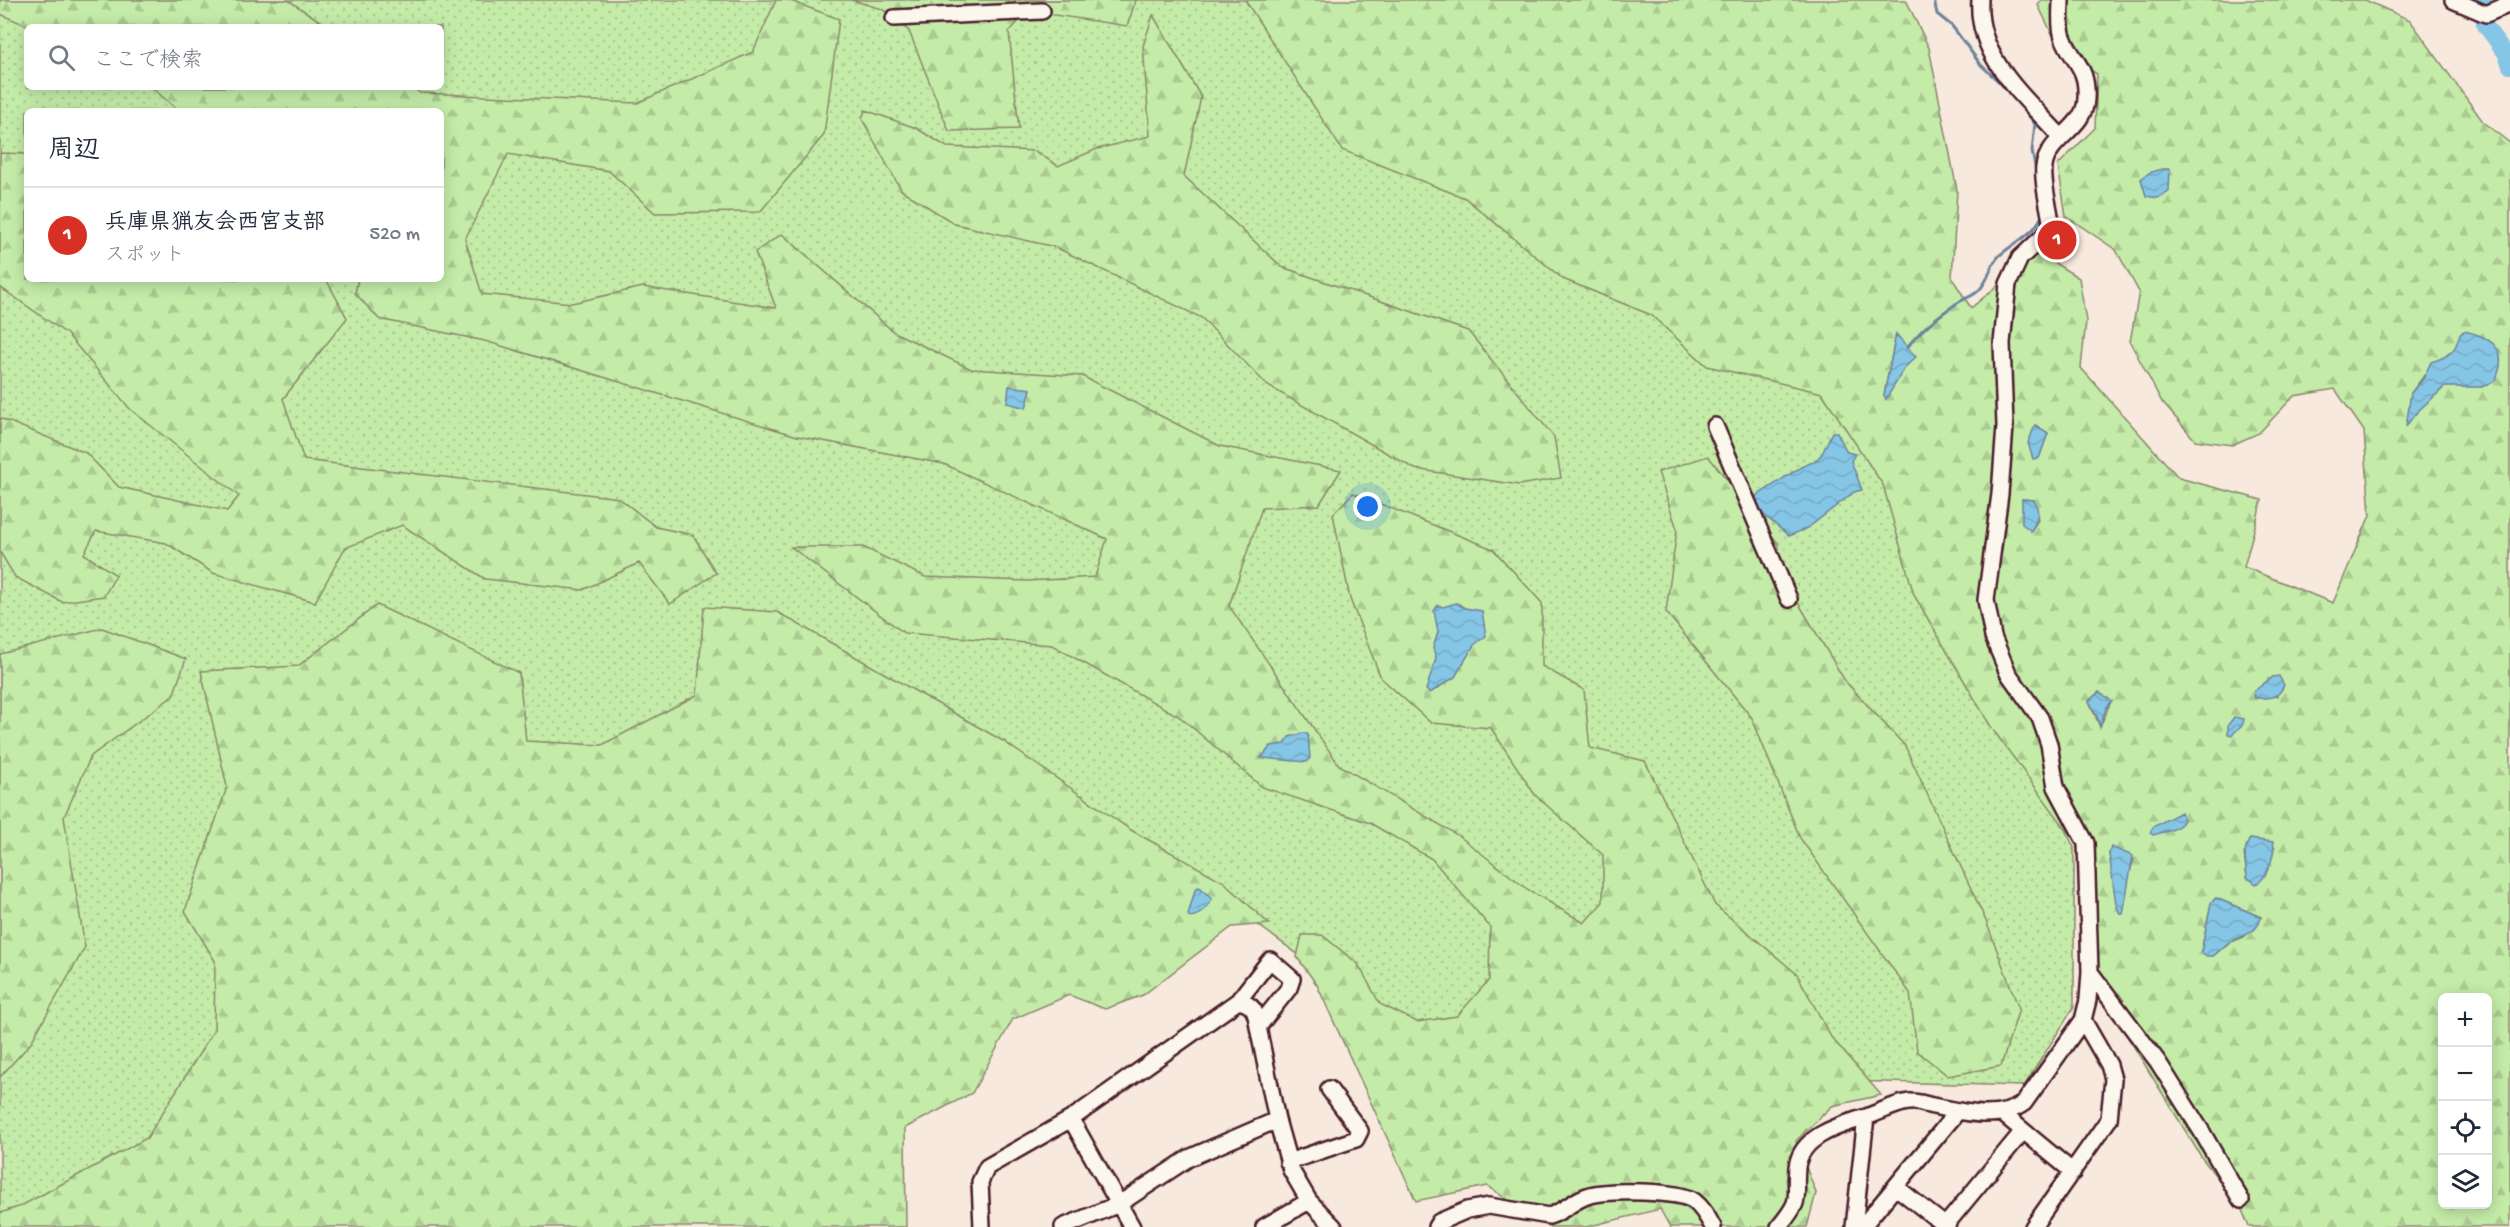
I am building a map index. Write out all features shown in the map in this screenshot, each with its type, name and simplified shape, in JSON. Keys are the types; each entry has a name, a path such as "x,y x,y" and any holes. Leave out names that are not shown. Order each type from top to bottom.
{"street":[{"path":"1980,0 1988,49 2004,74 2061,137"},
{"path":"1779,1227 1794,1209 1798,1199 1797,1165 1806,1147 1816,1137 1839,1125 1910,1101 1958,1111 2003,1114 2024,1103 2083,1020 2088,1000 2090,972 2086,843 2056,787 2049,744 2040,718 2008,673 1997,646 1986,600 2000,494 2005,426 2002,343 2008,284 2020,258 2050,230 2044,168 2049,151 2080,120 2087,101 2085,73 2070,52 2062,34 2061,0"},
{"path":"2453,0 2486,14 2510,4"},
{"path":"894,18 1042,11"},
{"path":"1715,426 1789,598"},
{"path":"982,1227 980,1182 987,1167 1071,1119 1238,1001 1270,960 1292,979 1289,988 1258,1027"},
{"path":"2090,972 2157,1062 2202,1132 2241,1200"},
{"path":"1238,1001 1252,1006 1256,1013 1277,1120 1288,1162 1309,1201 1334,1227"},
{"path":"2033,1227 2109,1119 2113,1098 2113,1079 2109,1065 2083,1020"},
{"path":"1288,1162 1356,1139 1360,1131 1329,1089"},
{"path":"1862,1227 1958,1111"},
{"path":"2003,1114 2073,1172"},
{"path":"1854,1227 1866,1117"},
{"path":"1071,1119 1132,1227"},
{"path":"1063,1227 1119,1204 1190,1158 1277,1120"},
{"path":"1896,1187 1945,1227 2022,1131"},
{"path":"1436,1227 1439,1222 1467,1210 1489,1206 1549,1216 1559,1214 1574,1202 1590,1194 1649,1191 1693,1200 1702,1208 1713,1227"},
{"path":"1264,1227 1309,1201"}],"green space":[{"path":"0,0 1297,0 1831,382 2074,847 2074,1007 2024,1086 1456,1070 1232,906 251,1026 171,1200 0,1227"},
{"path":"0,0 288,0 324,24 24,24 0,14"},
{"path":"776,0 788,0 839,19 824,135 760,212 655,213 609,171 508,154 465,239 482,294 572,303 643,287 776,308 755,252 782,234 894,332 971,369 1082,376 1220,446 1341,470 1319,505 1262,508 1229,606 1339,765 1459,836 1527,889 1584,923 1603,902 1603,855 1535,795 1491,728 1431,723 1381,678 1350,599 1333,514 1353,493 1493,549 1542,603 1542,666 1584,690 1590,748 1645,761 1715,905 1797,974 1831,1037 1881,1095 1832,1106 1796,1141 1816,1193 1807,1227 1670,1227 1660,1209 1586,1227 1549,1227 1487,1186 1416,1201 1317,985 1297,957 1302,935 1322,935 1358,964 1380,1004 1417,1022 1457,1016 1489,980 1490,927 1432,859 1370,823 1262,787 1180,717 1052,645 904,633 791,547 863,547 925,577 1027,581 1095,577 1107,539 944,464 797,436 485,341 379,319 355,293 357,282 444,282 444,108 176,108 154,90 416,90 420,93 637,103 753,52"},
{"path":"851,0 1136,0 1127,26 1028,11 1009,32 1019,129 949,131 909,31 882,9"},
{"path":"1245,0 1906,0 1929,48 1957,190 1952,278 1971,308 2037,252 2079,278 2086,321 2081,368 2179,478 2262,500 2244,567 2333,603 2370,515 2364,431 2335,389 2294,396 2259,433 2232,445 2195,440 2162,402 2130,342 2139,292 2116,250 2066,216 2058,165 2095,128 2097,74 2061,52 2038,5 2041,0 2365,0 2410,20 2484,123 2510,143 2510,1227 2249,1227 2242,1210 2202,1158 2088,972 2077,844 1991,727 1914,595 1883,485 1822,393 1707,366 1651,315 1563,279 1465,198 1342,150","holes":["2157,170 2164,193 2141,179","1896,334 1915,357 1906,366 1886,398 1884,395","2454,349 2497,376 2493,381 2480,386 2444,387 2419,409 2407,425 2411,393 2425,374","2035,425 2048,433 2039,458","2022,499 2034,500 2038,520 2031,531","2273,677 2277,696 2255,698 2262,685","2099,692 2111,701 2100,727 2089,701","2274,848 2247,877 2244,853","2109,854 2134,859 2129,874 2123,914","2216,898 2261,917 2244,937 2229,943 2213,956 2201,952 2211,903"]},
{"path":"1153,15 1201,97 1184,176 1282,267 1468,331 1554,437 1561,478 1519,485 1415,469 1268,386 1202,318 1055,247 955,224 901,190 862,119 865,110 916,128 947,147 1035,151 1058,166 1097,149 1150,136 1143,46"},
{"path":"0,153 24,154 24,282 328,282 347,318 283,399 304,460 619,498 656,527 693,535 716,573 670,604 639,563 583,590 485,579 402,525 345,548 315,602 213,573 166,543 96,531 84,554 116,575 104,596 62,602 15,577 0,552 0,418 86,453 119,487 227,511 239,496 130,409 67,334 0,287"},
{"path":"1708,456 1778,543 1781,574 1845,681 1905,746 1986,921 2019,1009 2001,1066 1948,1076 1917,1051 1910,993 1800,838 1752,718 1666,612 1677,529 1658,472"},
{"path":"377,605 519,673 526,741 602,745 697,695 704,607 777,612 1003,741 1131,830 1224,882 1269,924 1232,927 1143,995 1105,1009 1069,995 1013,1019 972,1093 905,1128 906,1227 0,1227 0,1213 21,1206 147,1138 214,1030 215,961 185,911 227,787 201,671 298,666"},
{"path":"102,628 186,659 173,696 91,756 64,817 85,947 30,1044 0,1077 0,654"}],"water":[{"path":"2170,169 2169,191 2158,198 2146,196 2141,179 2149,173"},
{"path":"2464,331 2483,337 2496,347 2500,361 2495,381 2482,387 2444,387 2406,427 2411,393 2423,379 2431,362 2452,351"},
{"path":"1896,334 1916,357 1906,366 1886,399 1884,395"},
{"path":"1009,386 1031,389 1026,408 1007,403"},
{"path":"2035,425 2048,433 2039,458 2033,459 2028,443"},
{"path":"1832,432 1837,432 1847,452 1855,454 1851,461 1862,490 1854,492 1809,527 1789,536 1751,504 1750,500 1801,467 1815,461 1822,454"},
{"path":"2022,499 2034,500 2037,508 2036,520 2031,531 2022,524"},
{"path":"1456,603 1465,608 1482,611 1486,636 1474,645 1455,677 1430,693 1426,690 1436,658 1433,648 1438,632 1434,611 1438,605 1443,607"},
{"path":"2279,676 2284,685 2279,693 2269,698 2255,698 2254,691 2273,677"},
{"path":"2099,692 2112,701 2106,708 2100,727 2089,701"},
{"path":"2234,717 2244,719 2243,724 2232,735 2228,734 2228,725"},
{"path":"1308,734 1310,758 1307,762 1261,758 1271,746 1285,744 1289,737"},
{"path":"2181,812 2184,820 2179,826 2153,835 2150,833 2153,827"},
{"path":"2250,839 2273,842 2274,847 2270,865 2264,877 2256,884 2247,877 2245,862 2245,852"},
{"path":"2111,847 2133,856 2123,914 2120,914 2116,904 2109,854"},
{"path":"1198,887 1212,899 1203,911 1190,917 1188,915 1195,890"},
{"path":"2216,898 2261,917 2253,931 2228,943 2213,956 2205,956 2201,952 2211,903"}],"waterway":[{"path":"1934,0 1937,14 1952,26 1981,65 2013,95"},
{"path":"2483,0 2484,24 2506,54 2510,66"},
{"path":"2017,100 2035,124 2032,151 2037,177"},
{"path":"1907,348 1937,317 1977,292 1983,286 1996,259 2031,232 2043,213"}],"place":[{"name":"兵庫県猟友会西宮支部","path":"2057,240"}]}
